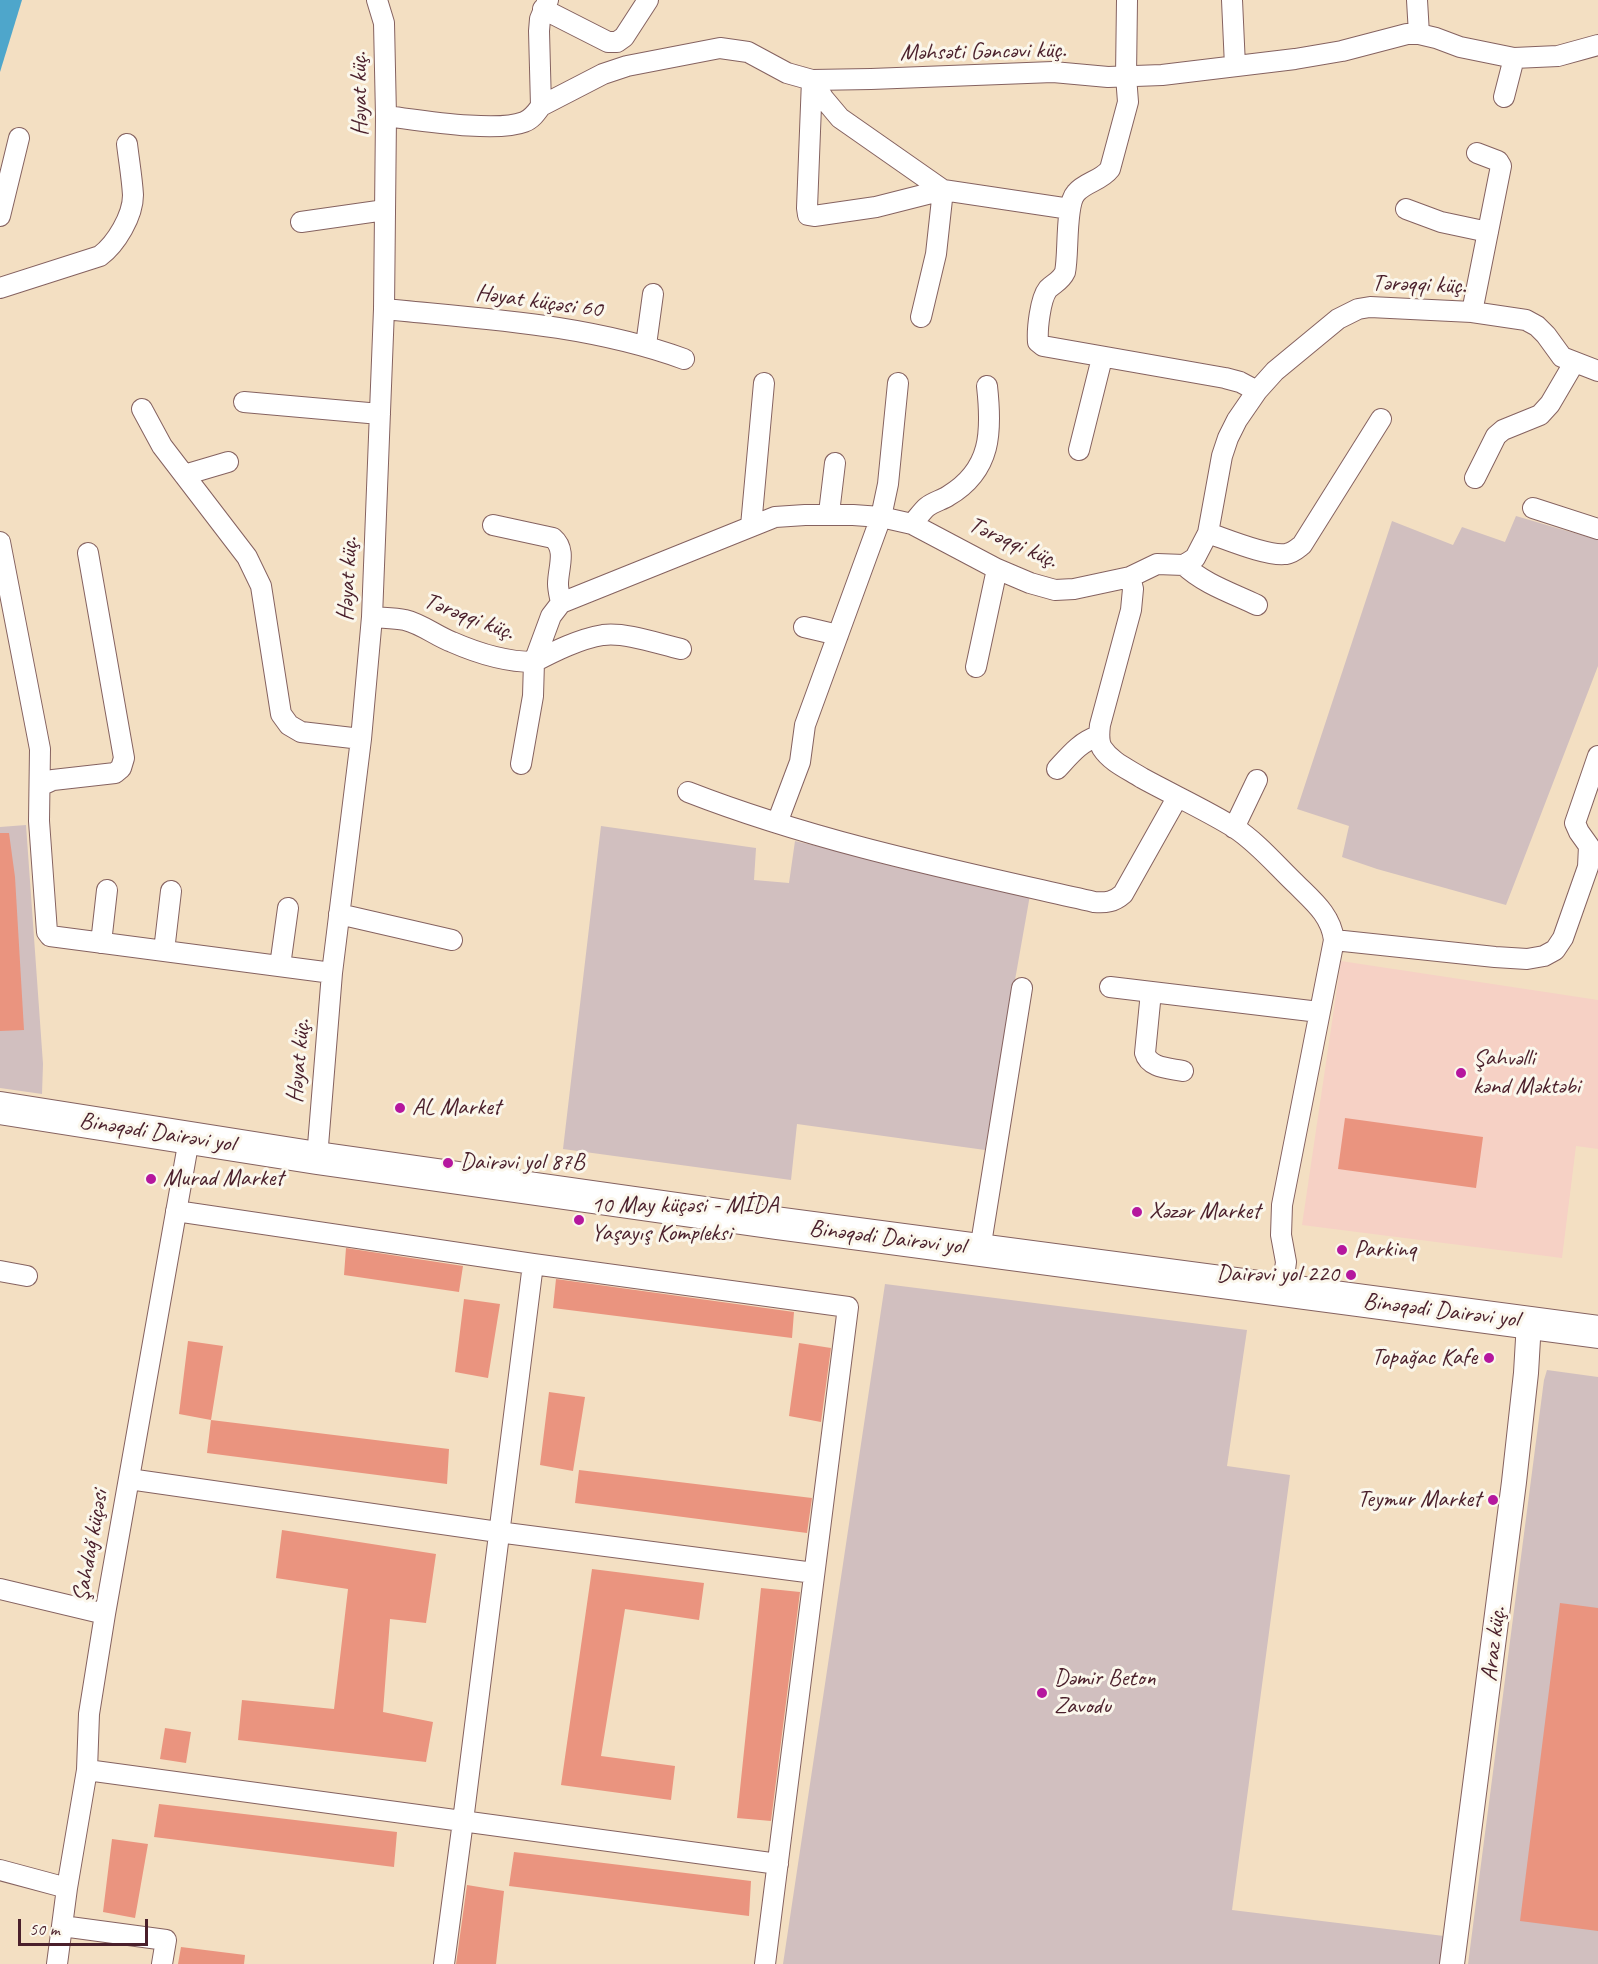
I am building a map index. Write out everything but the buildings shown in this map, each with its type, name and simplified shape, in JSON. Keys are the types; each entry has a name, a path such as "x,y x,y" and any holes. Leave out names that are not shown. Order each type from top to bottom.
{"main road":[{"name":"Binəqədi Dairəvi yol","path":"0,1108 317,1158 776,1223 1598,1332"}],"street":[{"name":"Həyat küç.","path":"317,1158 332,973 361,739 372,617 386,210 384,23 377,0"},
{"path":"541,106 539,31 545,5 608,42 617,42 624,37 648,0"},
{"path":"1127,0 1128,102 1110,169 1104,177 1080,188 1073,196 1065,272 1061,280 1048,289 1043,298 1037,333 1038,342 1043,346 1102,358 1225,378 1240,382 1257,391"},
{"path":"1232,0 1235,66"},
{"path":"1417,0 1419,34"},
{"name":"Məhsəti Gəncəvi küç.","path":"386,116 510,126 526,121 535,115 541,106 603,75 627,66 720,48 748,52 787,73 812,80 1053,72 1087,76 1162,75 1342,51 1391,37 1419,34 1460,47 1514,58 1558,56 1598,45"},
{"path":"1504,97 1514,58"},
{"path":"812,80 808,215 876,207 943,190 1070,209"},
{"path":"812,80 840,118 943,190"},
{"path":"0,216 19,138"},
{"path":"0,288 100,256 117,240 132,203 127,144"},
{"path":"1472,312 1501,166 1498,161 1477,153"},
{"path":"921,317 936,254 943,190"},
{"path":"1406,209 1441,222 1488,232"},
{"path":"301,222 386,210"},
{"path":"646,345 653,294"},
{"name":"Tərəqqi küç.","path":"372,617 404,620 451,642 487,654 516,662 534,662 551,616 561,603 775,517 829,513 881,518 912,524 997,569 1030,583 1055,590 1074,589 1130,577 1157,564 1184,565 1195,558 1208,533 1222,456 1228,438 1238,420 1257,391 1275,371 1338,319 1358,309 1370,307 1472,312 1526,320 1546,335 1562,357 1598,371"},
{"name":"Həyat küçəsi 60","path":"384,309 530,324 603,336 646,345 684,359"},
{"path":"1079,450 1102,358"},
{"path":"1475,478 1496,436 1503,430 1540,415 1550,404 1574,363"},
{"path":"751,526 764,383"},
{"path":"777,823 800,762 806,725 881,518 888,484 898,383"},
{"path":"912,524 928,506 949,496 970,479 985,457 991,420 987,386"},
{"path":"244,402 380,414"},
{"path":"142,409 162,446 247,557 261,586 281,714 289,725 301,732 361,739"},
{"path":"1208,533 1274,554 1295,551 1302,545 1381,419"},
{"path":"184,475 228,462"},
{"path":"829,513 835,463"},
{"path":"1533,508 1598,529"},
{"path":"493,525 554,538 560,544 558,584 561,603"},
{"path":"0,542 40,749 39,821 47,932 50,936 332,973"},
{"path":"40,786 53,780 115,773 124,758 88,554"},
{"path":"1184,565 1193,574 1207,582 1257,605"},
{"path":"976,667 997,569"},
{"path":"1130,577 1133,589 1131,610 1098,736 1101,747 1116,762 1248,837 1328,918 1332,927 1334,940 1282,1205 1281,1235 1286,1262 1282,1291"},
{"path":"804,627 838,635"},
{"path":"521,764 534,696 534,662 559,649 605,635 624,636 681,649"},
{"path":"1057,769 1078,746 1098,736"},
{"path":"1334,940 1527,959 1544,956 1554,950 1563,938 1588,867 1589,846 1575,823 1598,756"},
{"path":"1234,828 1257,780"},
{"path":"688,792 777,823 889,855 1094,902 1107,903 1118,899 1123,894 1177,798"},
{"path":"101,943 107,890"},
{"path":"164,951 171,891"},
{"path":"280,966 288,908"},
{"path":"339,914 452,940"},
{"path":"1110,987 1319,1012"},
{"path":"980,1250 1022,988"},
{"path":"1151,992 1146,1059 1152,1064 1183,1071"},
{"name":"Şahdağ küçəsi","path":"57,1964 87,1770 89,1713 189,1139"},
{"path":"176,1211 533,1264 848,1307 765,1964"},
{"path":"444,1964 533,1264"},
{"path":"0,1271 27,1276"},
{"name":"Araz küç.","path":"1452,1964 1514,1482 1529,1322"},
{"path":"129,1479 498,1532 814,1573"},
{"path":"0,1590 105,1614"},
{"path":"87,1770 778,1864"},
{"path":"0,1870 67,1888"},
{"path":"62,1926 166,1940 162,1964"}],"shaded area":[{"path":"1516,516 1598,540 1598,666 1506,905 1342,857 1349,826 1297,809 1392,521 1453,545 1462,527 1505,542"},
{"path":"26,825 43,1064 42,1094 0,1088 0,827"},
{"path":"601,826 756,848 754,880 789,883 795,841 1030,895 985,1150 797,1124 791,1180 563,1149"},
{"name":"Şahvəlli kənd Məktəbi","path":"1341,961 1598,1000 1598,1149 1576,1146 1562,1258 1302,1225"},
{"name":"Dəmir Beton Zavodu","path":"885,1284 1247,1330 1227,1466 1290,1475 1232,1910 1444,1936 1440,1964 783,1964"},
{"path":"1547,1370 1598,1377 1598,1964 1468,1964 1544,1380"}],"water":[{"path":"0,0 22,0 0,72"}],"place":[{"name":"Şahvəlli kənd Məktəbi","path":"1461,1073"},
{"name":"AL Market","path":"400,1108"},
{"name":"Dairəvi yol 87B","path":"448,1163"},
{"name":"Murad Market","path":"151,1179"},
{"name":"Xəzər Market","path":"1137,1212"},
{"name":"10 May küçəsi - MİDA Yaşayış Kompleksi","path":"579,1220"},
{"name":"Parkinq","path":"1342,1250"},
{"name":"Dairəvi yol 220","path":"1351,1275"},
{"name":"Topağac Kafe","path":"1489,1358"},
{"name":"Teymur Market","path":"1493,1500"},
{"name":"Dəmir Beton Zavodu","path":"1042,1693"}]}
